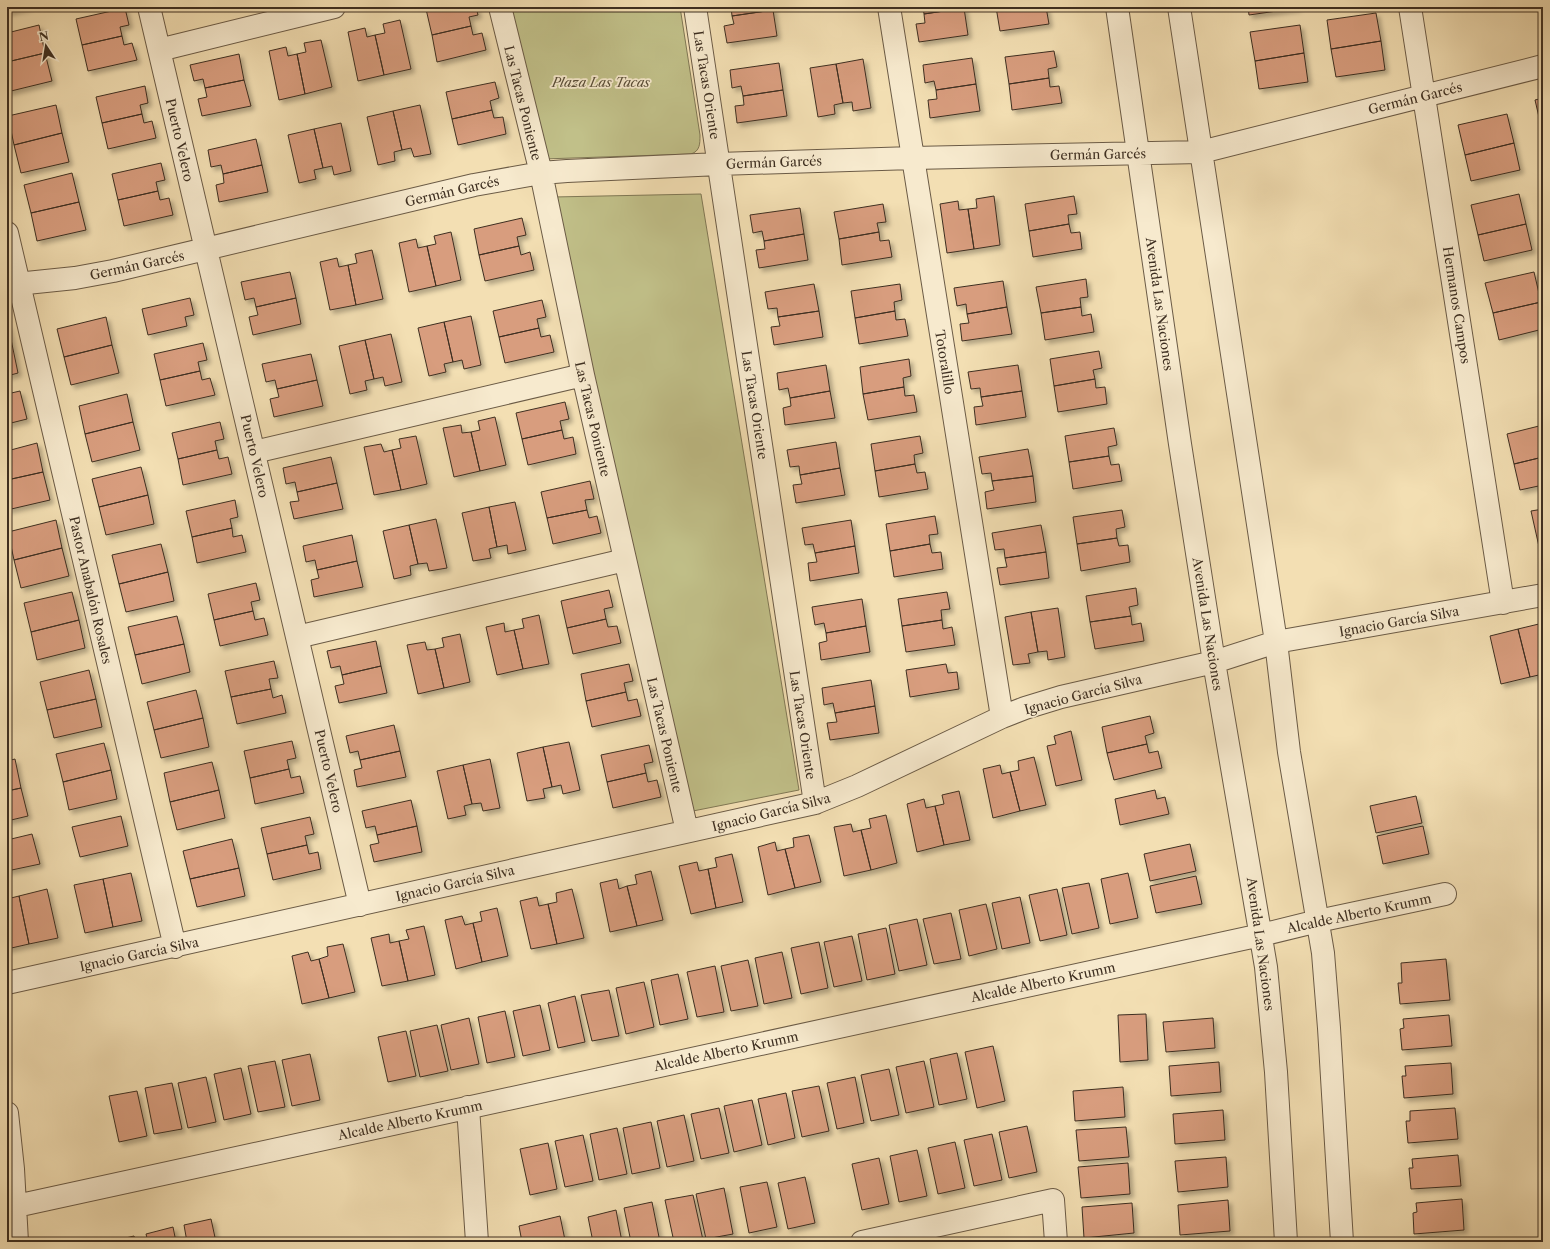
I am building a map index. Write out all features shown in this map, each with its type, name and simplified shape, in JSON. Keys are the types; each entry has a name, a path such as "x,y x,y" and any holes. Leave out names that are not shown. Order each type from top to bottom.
{"street":[{"name":"Puerto Velero","path":"149,7 360,904"},
{"path":"159,50 334,7"},
{"name":"Las Tacas Poniente","path":"500,7 541,173 583,375 686,831"},
{"name":"Las Tacas Oriente","path":"695,7 815,803"},
{"name":"Totoralillo","path":"889,7 1002,717"},
{"name":"Avenida Las Naciones","path":"1117,7 1180,444 1214,662 1261,935 1276,1072 1286,1242"},
{"path":"1179,7 1276,642 1289,752 1323,953 1342,1242"},
{"name":"Hermanos Campos","path":"1410,7 1503,603"},
{"name":"Germán Garcés","path":"13,285 75,278 113,271 474,185 567,170 913,158 1201,152 1543,66"},
{"name":"Pastor Anabalón Rosales","path":"7,233 13,285 175,947"},
{"path":"254,452 583,375"},
{"path":"297,637 625,560"},
{"name":"Ignacio García Silva","path":"7,983 175,947 360,904 815,803 857,786 1002,717 1061,697 1214,662 1276,642 1543,595"},
{"name":"Alcalde Alberto Krumm","path":"11,1207 1445,894"},
{"path":"468,1107 477,1242"},
{"path":"7,1113 10,1132 11,1207 16,1242"},
{"path":"863,1242 1053,1200 1056,1242"}],"green space":[{"name":"Plaza Las Tacas","path":"506,7 680,7 700,135 700,144 698,149 691,154 543,159"},
{"path":"701,194 799,790 693,811 553,197"}],"building":[{"path":"7,7 29,7 7,12"},
{"path":"435,7 476,7 478,15 469,17 471,26 432,35 426,9"},
{"path":"731,7 772,7 773,10 732,16"},
{"path":"923,7 964,7 964,8 924,14"},
{"path":"996,7 1046,7 1049,24 1000,31"},
{"path":"1248,7 1298,7 1298,8 1249,15"},
{"path":"125,8 129,25 120,27 122,36 82,45 76,19"},
{"path":"964,8 968,35 919,42 916,24 925,23 924,14"},
{"path":"773,10 777,36 727,43 724,26 734,24 732,16"},
{"path":"1376,13 1381,41 1331,49 1327,20"},
{"path":"400,20 411,69 384,75 375,35 385,33 383,24"},
{"path":"39,25 45,53 7,62 7,33"},
{"path":"1300,25 1304,53 1255,61 1250,32"},
{"path":"471,26 473,35 482,33 486,50 437,62 432,35"},
{"path":"365,28 367,37 375,35 384,75 358,81 348,32"},
{"path":"122,36 124,45 132,43 137,60 88,71 82,45"},
{"path":"321,40 332,87 305,94 297,54 306,52 304,43"},
{"path":"1381,41 1385,70 1336,77 1331,49"},
{"path":"286,47 288,56 297,54 305,94 279,100 269,51"},
{"path":"1054,51 1057,67 1048,69 1049,78 1009,84 1005,57"},
{"path":"45,53 52,81 7,92 7,62"},
{"path":"1304,53 1308,82 1259,89 1255,61"},
{"path":"239,54 244,80 205,88 203,79 194,81 190,65"},
{"path":"972,58 976,84 936,90 934,81 925,83 923,65"},
{"path":"863,59 871,108 853,111 852,102 843,103 836,64"},
{"path":"779,63 783,90 743,96 741,86 732,88 730,70"},
{"path":"836,64 843,103 834,105 835,114 818,117 810,68"},
{"path":"1049,78 1050,87 1059,86 1062,103 1012,110 1009,84"},
{"path":"244,80 251,106 202,116 198,99 207,97 205,88"},
{"path":"495,82 499,98 490,101 492,110 452,119 446,92"},
{"path":"976,84 980,111 930,118 928,100 937,99 936,90"},
{"path":"145,86 148,103 140,105 142,114 102,123 96,97"},
{"path":"783,90 787,116 737,123 735,106 744,105 743,96"},
{"path":"1543,98 1543,130 1542,130 1535,100"},
{"path":"56,105 62,133 14,145 8,116"},
{"path":"420,105 431,154 414,157 411,148 402,150 393,111"},
{"path":"492,110 494,118 503,117 506,134 458,145 452,119"},
{"path":"393,111 402,150 394,152 395,161 378,165 367,117"},
{"path":"142,114 144,123 152,121 156,138 108,149 102,123"},
{"path":"1507,114 1514,143 1465,155 1458,125"},
{"path":"341,123 351,171 334,175 332,166 323,168 314,129"},
{"path":"314,129 323,168 314,170 316,179 299,183 288,135"},
{"path":"62,133 69,162 21,173 14,145"},
{"path":"256,139 262,165 223,174 221,165 211,167 208,150"},
{"path":"1514,143 1520,170 1471,181 1465,155"},
{"path":"161,163 165,180 156,182 158,191 118,200 112,174"},
{"path":"262,165 268,192 219,202 216,185 224,183 223,174"},
{"path":"72,173 79,202 31,213 24,185"},
{"path":"158,191 160,200 169,198 173,215 124,226 118,200"},
{"path":"1519,194 1526,224 1478,235 1471,205"},
{"path":"994,196 1000,245 974,249 968,209 977,208 976,199"},
{"path":"1074,196 1077,214 1068,215 1069,224 1029,231 1025,204"},
{"path":"958,201 959,210 968,209 974,249 947,253 940,204"},
{"path":"79,202 86,230 37,241 31,213"},
{"path":"883,204 886,222 877,223 879,232 839,239 834,212"},
{"path":"800,208 804,234 764,241 762,231 753,233 750,215"},
{"path":"522,218 526,235 517,237 519,246 479,255 474,229"},
{"path":"1069,224 1071,233 1080,232 1082,249 1033,257 1029,231"},
{"path":"1526,224 1532,250 1484,261 1478,235"},
{"path":"451,232 461,280 436,286 427,246 436,244 434,236"},
{"path":"879,232 880,241 889,240 892,257 842,265 839,239"},
{"path":"804,234 808,260 759,268 756,250 765,249 764,241"},
{"path":"416,239 418,248 427,246 436,286 409,292 399,243"},
{"path":"519,246 521,255 530,252 534,270 485,281 479,255"},
{"path":"372,250 383,299 356,305 348,265 357,263 355,254"},
{"path":"337,258 339,267 348,265 356,305 330,310 320,262"},
{"path":"290,272 296,298 256,307 254,298 245,300 241,282"},
{"path":"1534,272 1541,302 1493,313 1485,283"},
{"path":"1086,279 1088,297 1080,298 1081,307 1041,313 1036,287"},
{"path":"1003,281 1007,307 967,314 966,304 957,306 954,288"},
{"path":"814,284 819,311 778,317 777,308 768,309 765,292"},
{"path":"900,284 902,300 894,302 895,311 855,318 851,291"},
{"path":"190,298 194,315 185,317 187,326 148,335 142,309"},
{"path":"296,298 301,324 253,335 249,317 258,315 256,307"},
{"path":"542,300 546,317 537,319 539,328 499,337 493,311"},
{"path":"1541,302 1543,310 1543,329 1499,340 1493,313"},
{"path":"1007,307 1012,334 962,341 960,324 969,323 967,314"},
{"path":"1081,307 1082,316 1091,314 1094,332 1045,340 1041,313"},
{"path":"819,311 823,337 774,345 771,327 780,326 778,317"},
{"path":"895,311 896,320 905,319 908,336 859,344 855,318"},
{"path":"471,316 481,365 464,369 462,360 453,362 444,322"},
{"path":"106,317 112,345 64,357 57,329"},
{"path":"444,322 453,362 444,364 446,372 429,376 418,328"},
{"path":"7,325 18,373 7,376"},
{"path":"539,328 541,337 550,335 554,352 505,363 499,337"},
{"path":"391,334 402,382 385,386 383,377 374,379 365,340"},
{"path":"365,340 374,379 365,381 367,390 350,394 339,346"},
{"path":"203,343 207,360 198,362 200,371 160,380 154,354"},
{"path":"112,345 119,373 71,385 64,357"},
{"path":"1099,351 1102,368 1093,370 1095,379 1054,386 1050,359"},
{"path":"311,354 317,380 277,389 275,380 266,382 262,364"},
{"path":"909,359 911,376 903,378 904,387 863,394 860,367"},
{"path":"826,365 830,391 790,398 788,388 779,390 777,373"},
{"path":"1018,365 1022,391 981,397 980,388 971,389 968,372"},
{"path":"200,371 202,380 210,378 215,395 166,406 160,380"},
{"path":"1095,379 1096,388 1105,387 1107,404 1058,412 1054,386"},
{"path":"317,380 323,406 274,417 270,399 279,397 277,389"},
{"path":"904,387 905,396 914,395 917,412 868,420 863,394"},
{"path":"20,391 27,419 7,424 7,394"},
{"path":"830,391 835,418 785,425 783,408 791,406 790,398"},
{"path":"1022,391 1026,417 976,425 974,407 983,406 981,397"},
{"path":"127,394 133,422 85,434 79,406"},
{"path":"565,402 569,419 560,421 562,430 522,439 516,413"},
{"path":"495,417 506,465 480,471 471,432 480,430 478,421"},
{"path":"133,422 140,450 92,462 85,434"},
{"path":"220,422 224,439 215,441 217,450 178,459 172,433"},
{"path":"461,425 462,433 471,432 480,471 454,477 443,428"},
{"path":"1543,425 1543,457 1514,464 1507,434"},
{"path":"1114,428 1117,445 1108,447 1109,456 1069,462 1065,436"},
{"path":"562,430 564,439 573,437 576,454 528,465 522,439"},
{"path":"416,436 427,484 401,490 392,450 401,448 399,439"},
{"path":"920,436 923,453 914,455 915,464 875,471 871,444"},
{"path":"836,442 840,468 800,475 799,466 790,467 787,450"},
{"path":"37,443 43,472 7,480 7,451"},
{"path":"381,444 384,452 392,450 401,490 374,495 364,447"},
{"path":"1028,449 1033,476 992,481 991,473 982,474 979,457"},
{"path":"217,450 219,459 228,457 232,474 183,485 178,459"},
{"path":"1109,456 1111,465 1119,464 1122,481 1073,489 1069,462"},
{"path":"331,457 337,483 297,492 295,482 286,484 283,468"},
{"path":"1543,457 1543,485 1520,490 1514,464"},
{"path":"915,464 917,473 925,472 928,489 879,497 875,471"},
{"path":"141,467 148,495 99,507 92,479"},
{"path":"840,468 845,495 796,503 793,485 802,484 800,475"},
{"path":"43,472 50,500 7,510 7,480"},
{"path":"1033,476 1036,502 987,509 985,492 994,490 992,481"},
{"path":"590,481 594,499 585,500 587,510 547,518 541,492"},
{"path":"337,483 343,509 294,519 290,502 299,501 297,492"},
{"path":"148,495 154,524 106,535 99,507"},
{"path":"235,500 238,517 230,519 232,528 192,537 186,511"},
{"path":"515,502 526,550 508,554 507,545 497,547 489,507"},
{"path":"489,507 497,547 489,549 491,558 473,561 462,513"},
{"path":"1543,509 1543,560 1542,560 1531,511"},
{"path":"587,510 589,518 597,516 601,533 553,544 547,518"},
{"path":"1122,510 1125,527 1116,529 1117,538 1077,544 1073,517"},
{"path":"935,516 938,534 929,535 930,544 890,551 886,524"},
{"path":"436,519 447,568 429,571 427,563 418,564 409,525"},
{"path":"56,520 62,548 14,560 8,532"},
{"path":"851,520 855,546 815,553 813,544 805,545 802,528"},
{"path":"409,525 418,564 410,566 411,575 394,579 383,531"},
{"path":"1041,525 1046,552 1005,558 1004,549 995,550 992,533"},
{"path":"232,528 233,537 242,535 246,552 197,563 192,537"},
{"path":"352,535 357,561 317,570 315,560 306,562 303,546"},
{"path":"1117,538 1119,546 1128,545 1130,562 1081,571 1077,544"},
{"path":"161,544 168,572 119,584 112,555"},
{"path":"930,544 932,553 941,552 943,569 894,577 890,551"},
{"path":"855,546 859,573 810,581 808,563 817,562 815,553"},
{"path":"62,548 69,576 21,588 14,560"},
{"path":"1046,552 1049,578 1000,585 997,568 1007,567 1005,558"},
{"path":"357,561 363,587 314,597 311,580 319,578 317,570"},
{"path":"168,572 174,601 126,612 119,584"},
{"path":"256,583 260,600 251,602 253,611 214,620 208,594"},
{"path":"1136,588 1138,605 1129,607 1131,616 1090,622 1086,596"},
{"path":"609,590 613,607 604,609 606,619 567,628 561,601"},
{"path":"72,592 79,620 31,632 24,603"},
{"path":"947,592 950,609 941,610 942,620 902,626 898,599"},
{"path":"862,599 866,626 826,633 824,623 815,625 812,607"},
{"path":"1058,608 1065,657 1048,660 1047,651 1038,652 1031,612"},
{"path":"253,611 255,620 264,618 268,635 220,646 214,620"},
{"path":"1031,612 1038,652 1028,654 1030,663 1013,665 1005,617"},
{"path":"539,615 549,664 523,669 514,630 524,628 522,619"},
{"path":"177,616 184,644 135,655 128,627"},
{"path":"1131,616 1132,625 1141,623 1144,641 1095,649 1090,622"},
{"path":"606,619 608,627 617,626 621,643 573,654 567,628"},
{"path":"79,620 85,648 37,660 31,632"},
{"path":"942,620 943,629 952,627 955,645 906,652 902,626"},
{"path":"504,623 505,632 514,630 523,669 497,675 486,627"},
{"path":"1543,623 1543,674 1530,677 1518,629"},
{"path":"866,626 870,652 821,660 819,643 827,641 826,633"},
{"path":"1518,629 1530,677 1501,684 1490,636"},
{"path":"460,634 470,682 444,688 435,649 444,647 442,638"},
{"path":"376,641 381,666 342,675 340,666 331,668 327,651"},
{"path":"425,642 427,650 435,649 444,688 418,694 407,645"},
{"path":"184,644 190,672 142,684 135,655"},
{"path":"274,661 278,678 269,679 271,689 231,697 225,671"},
{"path":"629,664 633,681 624,683 626,692 586,701 581,674"},
{"path":"946,664 948,673 957,672 959,689 910,697 906,670"},
{"path":"381,666 387,693 339,703 335,686 344,684 342,675"},
{"path":"89,670 96,699 47,710 40,682"},
{"path":"871,680 875,706 835,713 833,703 824,705 822,688"},
{"path":"271,689 273,698 282,695 286,713 237,724 231,697"},
{"path":"196,690 203,718 154,730 147,702"},
{"path":"626,692 628,701 637,699 641,716 592,727 586,701"},
{"path":"96,699 102,727 54,738 47,710"},
{"path":"875,706 879,733 830,740 827,723 837,722 835,713"},
{"path":"1150,716 1154,733 1145,736 1147,744 1107,753 1102,727"},
{"path":"203,718 209,747 161,758 154,730"},
{"path":"394,725 400,751 360,760 358,751 350,753 346,736"},
{"path":"1071,731 1082,780 1056,786 1047,746 1056,744 1054,736"},
{"path":"292,741 296,758 287,760 289,769 250,778 244,751"},
{"path":"569,742 580,790 563,794 561,785 552,787 543,747"},
{"path":"104,743 111,770 63,782 56,754"},
{"path":"1147,744 1149,753 1158,751 1162,768 1114,780 1107,753"},
{"path":"649,745 653,762 644,764 646,773 607,782 601,755"},
{"path":"543,747 552,787 543,789 545,798 527,801 517,753"},
{"path":"400,751 406,777 357,787 354,770 362,768 360,760"},
{"path":"1034,757 1046,805 1020,811 1010,772 1019,770 1018,761"},
{"path":"15,759 21,788 7,791 7,761"},
{"path":"490,759 500,808 483,811 481,803 472,804 463,765"},
{"path":"212,762 219,790 170,802 164,773"},
{"path":"463,765 472,804 464,806 466,815 448,819 437,771"},
{"path":"1000,765 1002,774 1010,772 1020,811 993,818 983,769"},
{"path":"289,769 291,778 300,776 304,793 255,804 250,778"},
{"path":"111,770 117,799 69,810 63,782"},
{"path":"646,773 648,782 657,780 661,797 613,808 607,782"},
{"path":"21,788 28,816 7,821 7,791"},
{"path":"219,790 225,818 177,830 170,802"},
{"path":"1155,790 1157,799 1165,797 1169,814 1120,825 1115,799"},
{"path":"959,791 970,840 944,845 935,806 944,804 942,795"},
{"path":"1416,796 1422,823 1376,833 1370,806"},
{"path":"924,799 926,808 935,806 944,845 917,852 907,804"},
{"path":"411,800 417,826 377,835 375,826 366,828 362,811"},
{"path":"886,815 897,863 871,870 861,830 871,828 869,819"},
{"path":"121,816 128,846 80,857 72,827"},
{"path":"310,817 314,834 305,836 307,845 267,854 261,828"},
{"path":"851,824 853,832 861,830 871,870 844,876 834,827"},
{"path":"417,826 422,852 374,862 370,845 379,843 377,835"},
{"path":"1423,826 1429,854 1383,864 1377,836"},
{"path":"32,834 40,864 7,871 7,840"},
{"path":"809,835 821,882 795,888 785,849 794,847 793,838"},
{"path":"232,839 239,868 190,879 183,851"},
{"path":"775,842 777,851 785,849 795,888 768,895 758,847"},
{"path":"1190,844 1196,871 1150,881 1144,854"},
{"path":"307,845 309,854 318,852 321,869 273,880 267,854"},
{"path":"732,854 743,902 716,908 708,869 717,867 715,858"},
{"path":"697,862 699,871 708,869 716,908 691,914 679,866"},
{"path":"239,868 245,896 197,907 190,879"},
{"path":"651,871 663,920 637,926 627,886 637,884 635,875"},
{"path":"131,873 142,921 113,927 103,879"},
{"path":"1128,873 1138,918 1110,924 1101,879"},
{"path":"1196,876 1202,904 1156,913 1150,886"},
{"path":"103,879 113,927 85,933 74,885"},
{"path":"617,879 619,889 627,886 637,926 610,932 600,883"},
{"path":"1089,883 1099,928 1072,934 1062,888"},
{"path":"47,889 58,938 29,944 19,896"},
{"path":"572,889 584,938 557,944 548,904 557,902 556,893"},
{"path":"1057,889 1067,935 1040,941 1029,895"},
{"path":"19,896 29,944 7,949 7,899"},
{"path":"537,897 539,906 548,904 557,944 531,949 520,901"},
{"path":"1020,897 1030,943 1002,949 992,903"},
{"path":"986,904 997,949 969,956 959,910"},
{"path":"497,908 508,956 482,962 473,923 482,921 480,912"},
{"path":"951,913 961,959 934,964 923,919"},
{"path":"462,916 465,925 473,923 482,962 456,969 445,920"},
{"path":"917,919 927,965 899,971 889,925"},
{"path":"424,926 435,975 408,981 399,941 409,939 406,930"},
{"path":"886,928 895,974 867,980 858,934"},
{"path":"389,934 390,943 399,941 408,981 382,986 371,938"},
{"path":"852,936 862,981 834,987 824,942"},
{"path":"819,942 828,988 801,994 791,948"},
{"path":"343,944 355,992 329,998 319,959 328,956 327,947"},
{"path":"308,952 311,961 319,959 329,998 302,1004 292,956"},
{"path":"782,952 792,998 764,1004 755,958"},
{"path":"1446,959 1450,1000 1400,1004 1398,983 1402,983 1401,963"},
{"path":"748,960 758,1006 731,1011 721,966"},
{"path":"715,966 724,1012 697,1017 687,972"},
{"path":"678,974 688,1019 660,1025 651,980"},
{"path":"644,982 654,1027 626,1034 616,988"},
{"path":"609,990 619,1036 592,1041 581,995"},
{"path":"575,996 585,1042 558,1048 548,1003"},
{"path":"540,1005 550,1050 523,1056 513,1011"},
{"path":"505,1011 515,1057 487,1063 478,1017"},
{"path":"1146,1014 1148,1060 1120,1062 1118,1015"},
{"path":"1449,1015 1452,1046 1402,1050 1400,1029 1404,1028 1403,1019"},
{"path":"469,1018 479,1064 451,1070 441,1025"},
{"path":"1213,1018 1215,1048 1166,1052 1163,1022"},
{"path":"437,1025 448,1071 420,1077 410,1031"},
{"path":"406,1031 416,1076 388,1082 378,1037"},
{"path":"993,1046 1005,1101 977,1108 965,1052"},
{"path":"957,1053 967,1099 939,1105 930,1059"},
{"path":"310,1054 320,1100 292,1106 282,1060"},
{"path":"275,1061 285,1107 258,1112 248,1066"},
{"path":"924,1061 934,1107 906,1113 896,1067"},
{"path":"1219,1062 1221,1092 1171,1096 1169,1066"},
{"path":"1451,1063 1453,1094 1404,1098 1402,1076 1406,1076 1405,1066"},
{"path":"241,1068 251,1114 224,1120 214,1074"},
{"path":"889,1069 899,1115 871,1121 861,1075"},
{"path":"206,1077 216,1122 188,1128 178,1083"},
{"path":"855,1077 864,1123 837,1129 827,1083"},
{"path":"172,1083 182,1129 154,1134 145,1088"},
{"path":"819,1086 829,1131 802,1137 792,1091"},
{"path":"1123,1087 1125,1117 1075,1121 1073,1091"},
{"path":"137,1091 147,1136 119,1142 109,1096"},
{"path":"786,1093 795,1138 768,1145 758,1099"},
{"path":"752,1100 762,1145 734,1152 724,1106"},
{"path":"719,1108 729,1153 701,1159 691,1114"},
{"path":"1455,1108 1458,1139 1408,1143 1406,1121 1410,1121 1410,1111"},
{"path":"1223,1110 1225,1140 1175,1144 1173,1114"},
{"path":"684,1115 694,1161 667,1167 657,1121"},
{"path":"651,1122 660,1168 632,1174 623,1128"},
{"path":"1027,1126 1037,1172 1009,1178 999,1132"},
{"path":"1126,1127 1129,1157 1079,1161 1076,1130"},
{"path":"617,1128 627,1174 599,1180 590,1134"},
{"path":"992,1134 1002,1180 974,1186 964,1140"},
{"path":"583,1135 593,1181 565,1187 555,1141"},
{"path":"955,1142 965,1188 938,1194 928,1148"},
{"path":"548,1143 557,1189 530,1195 520,1149"},
{"path":"917,1150 927,1196 899,1202 890,1156"},
{"path":"1458,1155 1461,1186 1411,1189 1409,1168 1413,1168 1412,1159"},
{"path":"1226,1157 1228,1187 1178,1192 1175,1161"},
{"path":"879,1158 889,1204 862,1210 852,1164"},
{"path":"1128,1163 1130,1194 1081,1198 1078,1167"},
{"path":"805,1177 815,1223 788,1229 778,1183"},
{"path":"767,1182 777,1227 749,1233 740,1187"},
{"path":"724,1188 733,1234 706,1239 696,1194"},
{"path":"693,1195 703,1240 695,1242 674,1242 665,1200"},
{"path":"1462,1199 1464,1230 1414,1234 1413,1213 1417,1212 1416,1203"},
{"path":"1228,1200 1230,1231 1180,1235 1178,1205"},
{"path":"652,1202 660,1242 631,1242 624,1208"},
{"path":"1132,1203 1134,1233 1084,1238 1082,1207"},
{"path":"616,1210 622,1242 593,1242 588,1217"},
{"path":"560,1216 565,1240 554,1242 522,1242 519,1226"},
{"path":"211,1219 216,1242 187,1242 184,1225"},
{"path":"173,1227 176,1242 148,1242 146,1234"},
{"path":"134,1236 136,1242 109,1242"}]}
